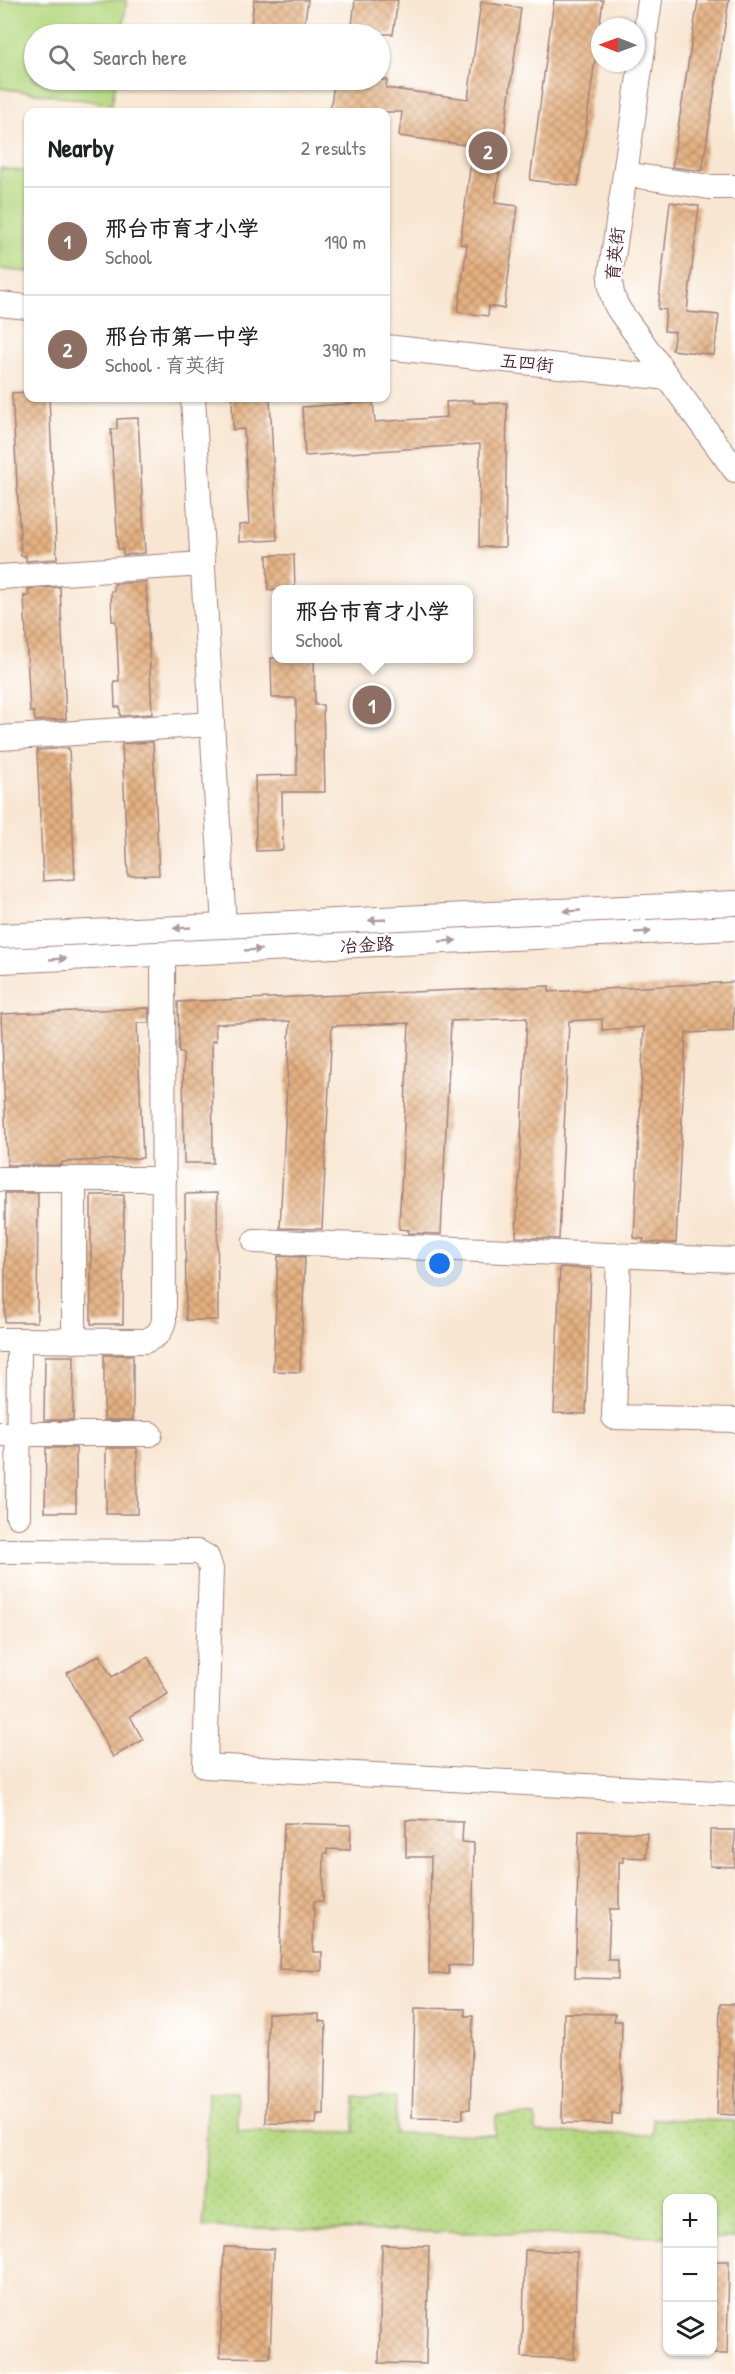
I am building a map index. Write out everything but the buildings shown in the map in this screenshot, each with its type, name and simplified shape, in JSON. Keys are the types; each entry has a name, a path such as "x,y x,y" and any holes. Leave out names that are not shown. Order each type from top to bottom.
{"street":[{"name":"育英街","path":"650,0 610,278 611,292 614,303 735,470"},
{"path":"625,174 709,187 735,187"},
{"path":"0,304 24,307"},
{"name":"五四街","path":"390,347 668,378"},
{"path":"193,402 224,926"},
{"path":"0,577 203,564"},
{"path":"0,738 212,724"},
{"name":"冶金路","path":"0,936 735,903"},
{"name":"冶金路","path":"0,961 735,928"},
{"path":"18,1516 9,1434 10,1340 145,1341 157,1336 162,1330 164,1320 163,954"},
{"path":"0,1179 164,1179"},
{"path":"74,1179 74,1341"},
{"path":"255,1241 735,1260"},
{"path":"619,1255 614,1417 735,1420"},
{"path":"9,1434 150,1434"},
{"path":"0,1551 198,1552 207,1557 211,1569 205,1766 735,1794"}],"green space":[{"path":"0,0 127,0 123,24 24,24 24,90 114,90 112,104 0,88"},
{"path":"0,168 24,171 24,272 0,269"},
{"path":"208,2092 237,2092 238,2131 354,2132 355,2097 396,2097 395,2133 495,2135 496,2115 536,2116 536,2132 652,2135 653,2119 735,2121 735,2238 717,2238 717,2194 663,2194 663,2237 203,2227"}],"place":[{"name":"邢台市第一中学","path":"488,151"},
{"name":"邢台市育才小学","path":"372,705"}]}
